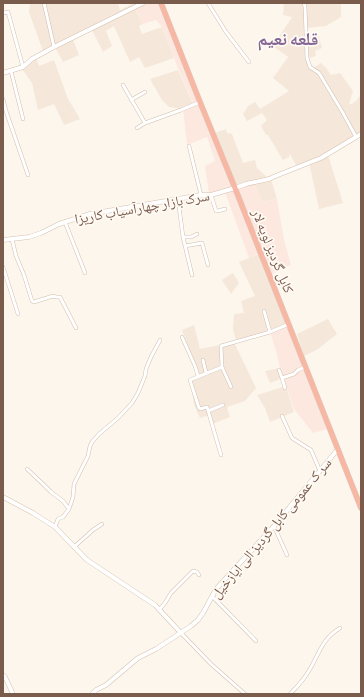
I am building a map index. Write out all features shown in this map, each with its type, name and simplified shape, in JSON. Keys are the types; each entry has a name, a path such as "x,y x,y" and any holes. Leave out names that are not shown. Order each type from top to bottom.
{"highway":[{"name":"کابل گردیز لویه لار","path":"161,3 361,508"}],"street":[{"path":"44,3 54,47"},
{"path":"3,74 23,68 32,59 54,47 143,3"},
{"path":"208,3 226,32 249,62"},
{"path":"304,3 307,58 310,67 319,73 356,137"},
{"path":"3,13 8,12 23,68"},
{"path":"11,71 23,120"},
{"path":"123,86 145,123"},
{"path":"131,100 145,92"},
{"path":"3,99 28,175"},
{"path":"137,128 145,123 200,102"},
{"name":"سرک بازار چهارآسیاب کاریزا","path":"3,240 29,237 65,222 90,214 201,195 211,195 246,184 269,180 321,158 361,134"},
{"path":"189,146 201,195"},
{"path":"211,195 216,211 225,209"},
{"path":"178,199 185,246 192,275"},
{"path":"65,222 86,273"},
{"path":"184,237 197,234"},
{"path":"12,239 16,256 32,301 34,302 53,296 60,297 76,328"},
{"path":"185,246 202,243 208,265"},
{"path":"3,266 18,314"},
{"path":"264,311 270,332"},
{"path":"231,387 222,367 221,346 270,332 289,324"},
{"path":"182,337 198,376"},
{"path":"55,527 58,519 64,517 70,509 74,484 88,456 92,442 132,403 138,393 145,376 146,369 160,340"},
{"path":"203,360 206,373"},
{"path":"221,455 208,411 206,407 199,408 190,380 222,367"},
{"path":"282,378 294,374 298,370 306,367"},
{"path":"279,370 284,388"},
{"path":"208,411 223,405"},
{"path":"282,416 292,438 311,450 320,471"},
{"name":"سر ک عمومی کابل گردیز الی ایازخیل","path":"92,694 96,690 106,685 138,658 156,649 198,620 204,613 216,589 274,526 338,449"},
{"path":"27,469 70,509"},
{"path":"3,497 55,527 87,560 151,601 211,664 245,694"},
{"path":"74,547 102,524"},
{"path":"274,526 287,555"},
{"path":"159,610 171,593 193,571 197,572 199,575"},
{"path":"212,596 256,641"},
{"path":"290,694 306,677 324,642 340,628"},
{"path":"3,675 14,694"}],"shaded area":[{"path":"30,3 118,3 120,10 132,4 143,24 139,26 142,34 162,27 174,58 145,68 139,57 130,62 114,26 106,31 112,46 103,52 91,28 72,37 79,55 63,62 55,47 43,51 29,12"},
{"path":"132,3 158,3 260,254 249,258 225,192 209,194 205,166 215,161 207,137 187,145 183,109 193,104 162,27 156,20 143,24"},
{"path":"284,3 341,3 341,17 326,26 307,28 307,33 313,33 315,36 318,34 322,48 315,51 316,56 309,58 311,66 315,67 321,63 331,75 340,73 353,91 349,104 356,101 361,94 361,133 328,155 343,203 319,209 309,162 297,167 290,154 289,157 283,160 261,126 267,120 262,113 247,121 243,114 248,106 255,102 260,109 289,91 273,78 288,57 273,46 292,17 283,15"},
{"path":"36,58 39,66 54,60 68,99 80,119 64,125 54,104 38,110 32,83 22,69"},
{"path":"178,70 193,104 183,109 169,107 162,100 150,79"},
{"path":"226,129 227,133 232,134 243,163 255,160 257,168 272,182 277,199 262,202 237,187 215,133"},
{"path":"254,181 262,202 277,199 284,239 291,265 272,274 237,187"},
{"path":"260,254 288,324 270,332 234,342 256,388 245,401 227,407 230,417 212,424 209,415 200,418 194,405 190,378 199,374 182,330 194,325 200,349 236,340 233,329 234,314 244,313 241,301 255,296 239,262"},
{"path":"233,273 239,283 231,294 222,280"},
{"path":"328,319 337,334 318,349 304,356 297,334"},
{"path":"288,324 328,429 313,433 294,409 270,332"},
{"path":"280,368 283,378 270,383 265,371"},
{"path":"286,386 294,412 270,422 265,408 257,395"}],"district":[{"name":"قلعه نعيم","path":"288,39"}]}
